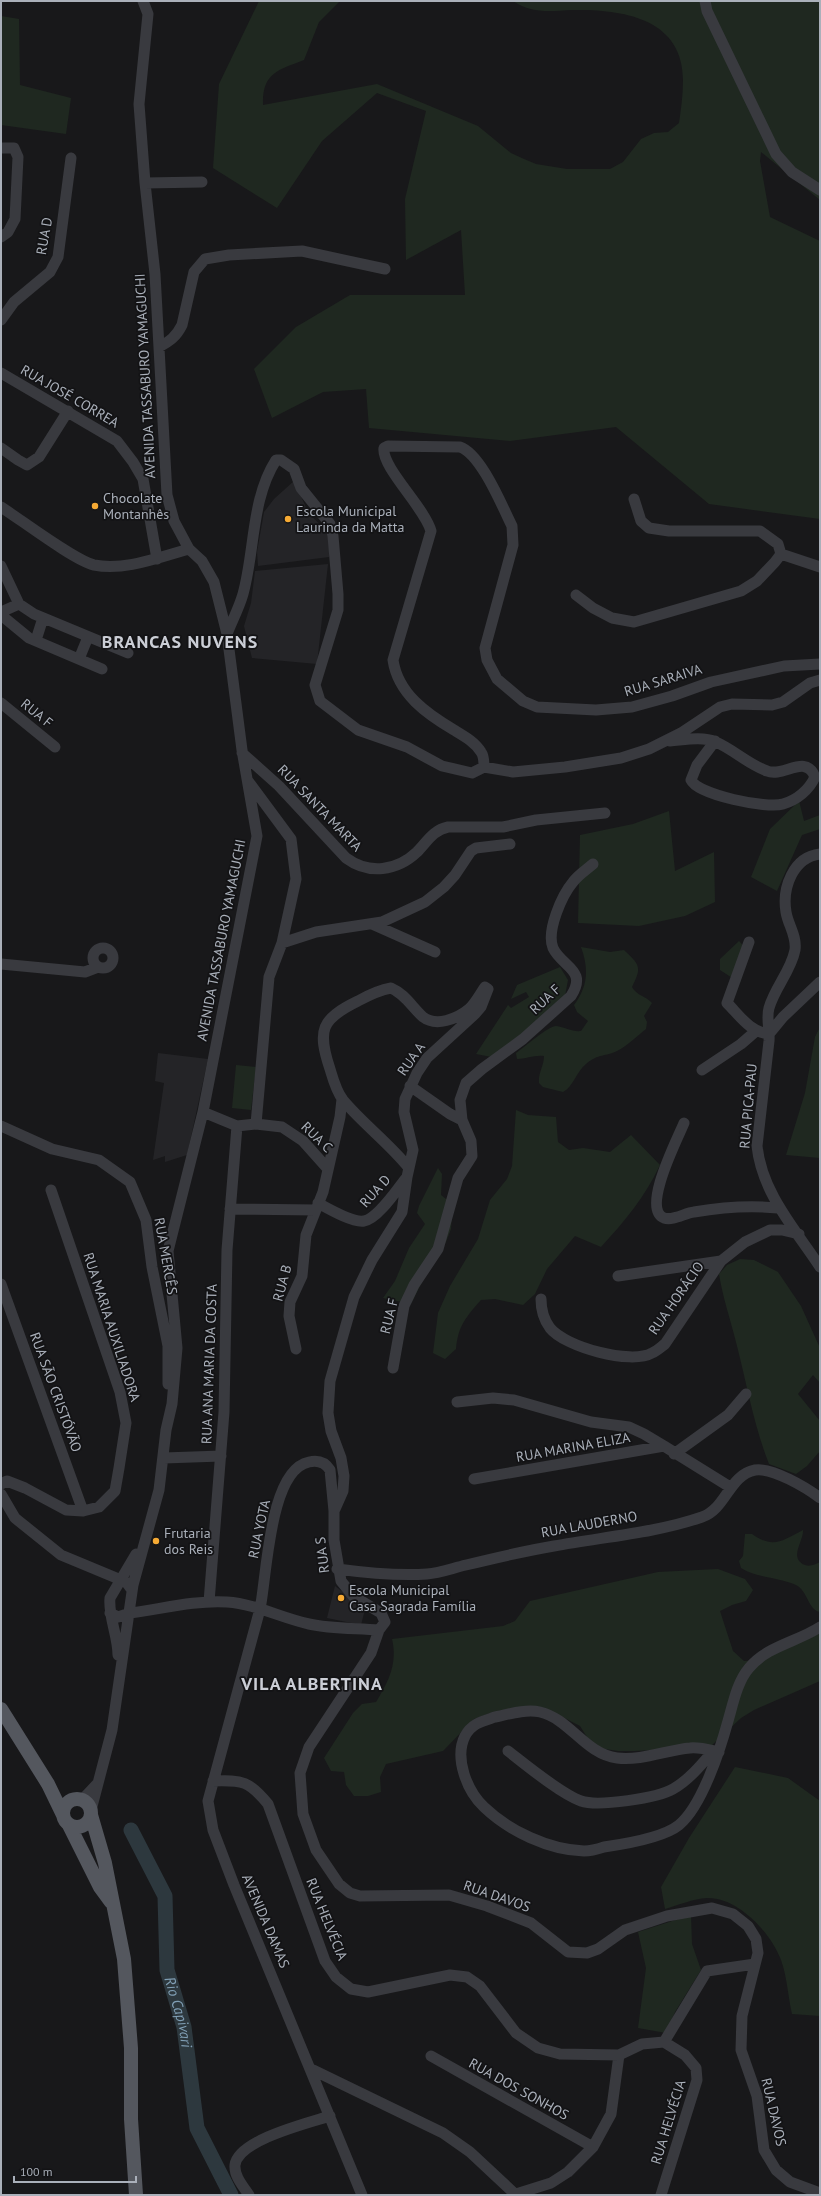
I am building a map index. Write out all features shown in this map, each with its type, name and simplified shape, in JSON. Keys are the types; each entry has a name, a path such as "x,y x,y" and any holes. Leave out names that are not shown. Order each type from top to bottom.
{"main road":[{"path":"1,1709 48,1784 100,1887 111,1902"},
{"path":"48,1784 85,1806 105,1863 111,1902 124,1959 131,2040 131,2119 136,2195"},
{"path":"66,1820 66,1804 85,1806"},
{"path":"66,1820 78,1827 83,1826 87,1823 85,1806"}],"street":[{"name":"AVENIDA TASSABURO YAMAGUCHI","path":"143,1 148,14 139,104 145,183 155,274 167,495 174,521 189,549 202,561 214,582 227,634 242,753 257,836 203,1112 168,1251 177,1348 172,1404 166,1430 164,1458 159,1490 146,1536"},
{"path":"705,1 707,11 776,154 792,172 820,190"},
{"path":"1,148 14,148 18,157 15,219 8,232 1,237"},
{"name":"RUA D","path":"1,320 14,302 50,272 58,257 70,158"},
{"path":"145,183 202,182"},
{"path":"159,347 173,340 178,333 182,325 194,272 205,259 229,255 302,251 385,270"},
{"name":"RUA JOSÉ CORREA","path":"1,373 117,441 133,462 143,479 157,559"},
{"path":"1,448 27,465 39,457 68,411"},
{"name":"RUA SARAIVA","path":"484,767 481,752 472,742 434,718 417,705 406,691 394,668 393,660 431,531 424,516 383,453 384,448 388,446 460,447 472,454 512,526 513,545 485,648 487,660 497,679 523,701 537,707 582,709 632,707 672,696 711,682 784,666 820,664"},
{"path":"227,634 243,594 260,504 270,469 276,460 281,460 294,469 301,488 330,524 333,536 338,610 316,685 320,701 358,730 407,747 442,766 472,773 484,767 513,772 565,767 621,758 663,742 720,707 732,704 772,705 783,702 810,683 820,680"},
{"path":"634,499 641,521 648,528 669,531 760,531 778,544 781,554"},
{"path":"1,507 76,556 93,565 118,566 157,559 189,549"},
{"path":"781,554 820,567"},
{"path":"576,595 593,608 612,618 634,622 741,591 757,581 781,554"},
{"path":"1,566 19,604 43,618 128,653"},
{"path":"19,604 1,613 29,638 102,669"},
{"path":"36,640 43,618"},
{"path":"79,659 88,637"},
{"name":"RUA F","path":"1,702 55,747"},
{"path":"663,742 702,739 715,742 747,762 769,772 799,766 808,766 813,770 816,777 800,796 782,804 747,803 705,790 693,784 691,780 697,765 715,742"},
{"name":"RUA SANTA MARTA","path":"242,753 279,786 346,858 356,866 382,870 395,867 416,852 440,828 448,826 503,827 536,820 605,812"},
{"path":"247,778 291,839 296,879 282,943 269,977 256,1124"},
{"path":"282,943 316,932 382,922 425,902 444,888 456,875 471,851 476,848 510,844"},
{"name":"RUA PICA-PAU","path":"820,854 803,860 793,870 785,891 786,912 794,935 795,948 792,963 775,992 769,1009 769,1034 757,1146 759,1162 778,1208 798,1234 820,1267"},
{"name":"RUA F","path":"393,1368 404,1306 414,1285 438,1249 458,1178 472,1156 471,1141 462,1120 460,1100 466,1083 523,1038 571,996 577,988 577,979 572,969 553,948 552,936 554,921 567,890 573,881 593,864"},
{"path":"372,924 435,952"},
{"path":"749,942 727,1003 756,1031 769,1034 783,1017 820,982"},
{"path":"1,964 85,972 98,967"},
{"name":"RUA A","path":"334,1511 343,1491 344,1476 341,1458 331,1431 328,1413 330,1381 354,1297 372,1260 402,1212 413,1150 404,1112 405,1099 410,1086 427,1058 481,1007 488,993 488,989 485,987 469,1009 446,1021 433,1021 424,1017 408,1000 391,988 380,990 335,1013 329,1020 324,1032 323,1046 335,1084 342,1099"},
{"path":"702,1070 741,1044 756,1031"},
{"path":"410,1086 450,1114 462,1120"},
{"path":"342,1099 397,1153 408,1172"},
{"name":"RUA B","path":"296,1349 289,1316 290,1302 302,1276 306,1235 317,1207 328,1169 340,1117 342,1099"},
{"path":"203,1112 237,1126"},
{"path":"684,1123 659,1186 655,1203 658,1213 663,1218 670,1219 690,1212 728,1206 749,1205 778,1208"},
{"name":"RUA C","path":"237,1126 256,1124 282,1127 294,1133 303,1141 328,1169"},
{"name":"RUA MERCÊS","path":"1,1126 52,1149 99,1160 130,1182 146,1220 152,1266 168,1346 166,1430"},
{"name":"RUA ANA MARIA DA COSTA","path":"209,1602 224,1412 227,1250 237,1126"},
{"name":"RUA D","path":"230,1209 317,1207 363,1222 370,1220 380,1210 408,1172"},
{"name":"RUA MARIA AUXILIADORA","path":"1,1484 7,1481 66,1510 82,1510 99,1507 115,1491 126,1423 120,1392 51,1190"},
{"path":"618,1276 721,1261 745,1242 760,1233 770,1230 782,1230 798,1234"},
{"name":"RUA HORÁCIO","path":"541,1299 542,1311 551,1329 571,1342 613,1355 639,1356 652,1354 664,1344 721,1261"},
{"name":"RUA SÃO CRISTÓVÃO","path":"1,1284 82,1510"},
{"path":"674,1454 728,1415 746,1394"},
{"path":"457,1402 493,1398 514,1400 591,1422 629,1427 644,1434 674,1454 730,1487"},
{"name":"RUA MARINA ELIZA","path":"474,1479 664,1446"},
{"path":"164,1458 221,1456"},
{"name":"RUA YOTA","path":"260,1609 265,1586 266,1550 274,1516 287,1481 295,1470 308,1462 321,1462 327,1464 330,1470 334,1511"},
{"name":"RUA LAUDERNO","path":"337,1569 389,1574 428,1574 536,1549 676,1525 704,1516 713,1511 724,1499 730,1487 743,1475 755,1470 771,1472 809,1489 820,1498"},
{"path":"1,1494 15,1518 60,1555 121,1580 129,1584 132,1590"},
{"name":"RUA S","path":"334,1511 334,1540 337,1569 340,1581 353,1596 381,1613 382,1626"},
{"path":"119,1676 118,1640 110,1613 110,1598 146,1536"},
{"path":"85,1806 98,1783 112,1730 119,1676 130,1613 132,1590 146,1536"},
{"path":"110,1613 118,1617 130,1613 209,1602 226,1602 260,1609 312,1625 382,1626"},
{"name":"AVENIDA DAMAS","path":"260,1609 208,1801 213,1830 234,1885 362,2195"},
{"name":"RUA DAVOS","path":"382,1626 368,1659 309,1747 300,1773 303,1814 316,1850 339,1884 350,1893 360,1896 449,1895 487,1906 531,1923 568,1952 587,1953 598,1949 625,1930 667,1916 712,1908 733,1914 748,1926 756,1939 758,1953 742,2016 741,2050 757,2096 764,2150 776,2170 790,2182 820,2193"},
{"path":"716,1752 693,1747 634,1757 617,1758 594,1750 554,1717 538,1712 513,1713 480,1722 469,1729 463,1739 462,1757 464,1777 470,1792 484,1807 512,1828 546,1843 585,1851 627,1843 667,1832 678,1826 687,1817 702,1789 716,1752 736,1694 748,1669 763,1655 820,1627"},
{"path":"508,1751 567,1793 581,1801 598,1804 662,1794 674,1788 716,1752"},
{"name":"RUA HELVÉCIA","path":"213,1781 236,1780 254,1788 268,1804 324,1961 336,1977 351,1989 368,1992 450,1975 467,1977 480,1986 516,2033 538,2048 560,2054 619,2054 642,2044 664,2042 685,2055 696,2068 697,2080 661,2195"},
{"path":"664,2042 707,1971 755,1964"},
{"path":"311,2069 443,2133 470,2152 516,2195 551,2183 568,2172 593,2147 611,2114 619,2054"},
{"name":"RUA DOS SONHOS","path":"431,2056 593,2147"},
{"path":"249,2195 237,2179 235,2165 241,2151 256,2141 330,2116"}],"shaded area":[{"path":"259,1 340,1 319,22 304,60 279,70 269,79 263,94 263,105 377,84 478,126 511,153 536,164 567,169 610,169 623,162 641,139 654,133 668,132 679,123 683,80 680,59 673,43 661,30 646,21 629,15 591,10 541,11 527,8 513,1 820,1 820,200 761,152 760,161 770,217 820,241 820,519 709,504 616,427 510,441 369,428 366,389 323,392 272,418 254,369 296,327 350,295 465,295 461,230 406,260 405,199 426,111 377,93 322,141 277,208 213,168 219,84"},
{"path":"1,16 19,19 20,85 71,98 66,134 1,125"},
{"name":"Escola Municipal Laurinda da Matta","path":"294,481 309,514 325,529 331,543 329,557 258,566 257,552 264,512 274,499"},
{"path":"328,564 317,664 252,658 244,626 251,603 255,571"},
{"path":"799,801 804,821 820,815 820,829 802,835 777,891 751,877 770,829"},
{"path":"669,811 675,871 714,852 715,902 685,916 639,926 578,923 580,835 633,824"},
{"path":"739,941 749,952 740,983 720,970 720,959"},
{"path":"581,947 610,952 624,950 633,959 638,967 637,975 632,987 636,992 652,1003 644,1016 647,1022 646,1029 621,1049 598,1057 583,1067 570,1086 563,1092 543,1087 539,1083 539,1076 544,1056 517,1059 516,1053 552,1027 556,1026 581,1031 588,1021 577,1012 574,1005 582,991 586,977 584,955"},
{"path":"560,967 568,980 565,996 502,1059 476,1054 508,1005 511,1008 529,997 526,992 511,999 517,985"},
{"path":"820,1027 820,1158 786,1155 805,1093 815,1037"},
{"path":"158,1053 208,1059 187,1155 165,1162 165,1156 153,1160 164,1083 155,1081"},
{"path":"236,1065 256,1067 251,1110 232,1108"},
{"path":"516,1110 528,1115 556,1117 558,1142 569,1150 583,1148 610,1152 631,1135 660,1165 648,1188 634,1209 601,1247 575,1236 547,1269 535,1294 523,1305 495,1299 481,1300 464,1322 459,1334 456,1349 445,1359 433,1353 438,1313 450,1286 478,1239 490,1200 507,1179 512,1166"},
{"path":"438,1168 442,1174 441,1195 446,1199 456,1195 453,1201 451,1229 446,1242 423,1280 411,1304 383,1298 395,1281 409,1248 425,1224 417,1213"},
{"path":"740,1259 754,1260 778,1272 801,1306 820,1348 820,1383 813,1375 798,1394 820,1421 820,1451 807,1466 796,1474 769,1464 755,1420 719,1274 727,1265"},
{"path":"803,1530 797,1554 800,1562 807,1566 820,1562 820,1612 813,1608 803,1591 796,1585 782,1580 754,1574 741,1568 739,1561 743,1556 745,1534 752,1534 759,1539 766,1541 778,1542"},
{"path":"718,1569 745,1579 753,1590 746,1601 732,1605 720,1611 733,1651 744,1661 762,1660 820,1633 820,1681 754,1710 741,1718 710,1747 635,1751 605,1749 592,1745 580,1726 545,1708 522,1707 493,1712 474,1719 443,1751 386,1764 380,1777 381,1792 368,1796 354,1796 346,1785 344,1772 331,1771 324,1758 353,1713 362,1704 376,1702 380,1695 388,1680 393,1665 394,1648 392,1639 503,1626 515,1621 530,1601 658,1572"},
{"name":"Escola Municipal Casa Sagrada Família","path":"335,1586 365,1609 361,1625 327,1618"},
{"path":"735,1767 788,1778 820,1801 820,2016 792,2014 785,1973 781,1960 770,1939 752,1918 741,1910 730,1903 719,1899 707,1898 665,1909 661,1887 689,1838"},
{"path":"691,1915 692,1944 701,1970 675,2012 666,2033 638,2028 646,1968 638,1932"}],"waterway":[{"name":"Rio Capivari","path":"131,1830 165,1896 167,1970 184,2027 197,2128 231,2195"}],"place":[{"name":"Chocolate Montanhês","path":"95,506"},
{"name":"Escola Municipal Laurinda da Matta","path":"288,519"},
{"name":"Frutaria dos Reis","path":"156,1541"},
{"name":"Escola Municipal Casa Sagrada Família","path":"341,1598"}],"district":[{"name":"BRANCAS NUVENS","path":"180,642"},
{"name":"VILA ALBERTINA","path":"312,1684"}]}
